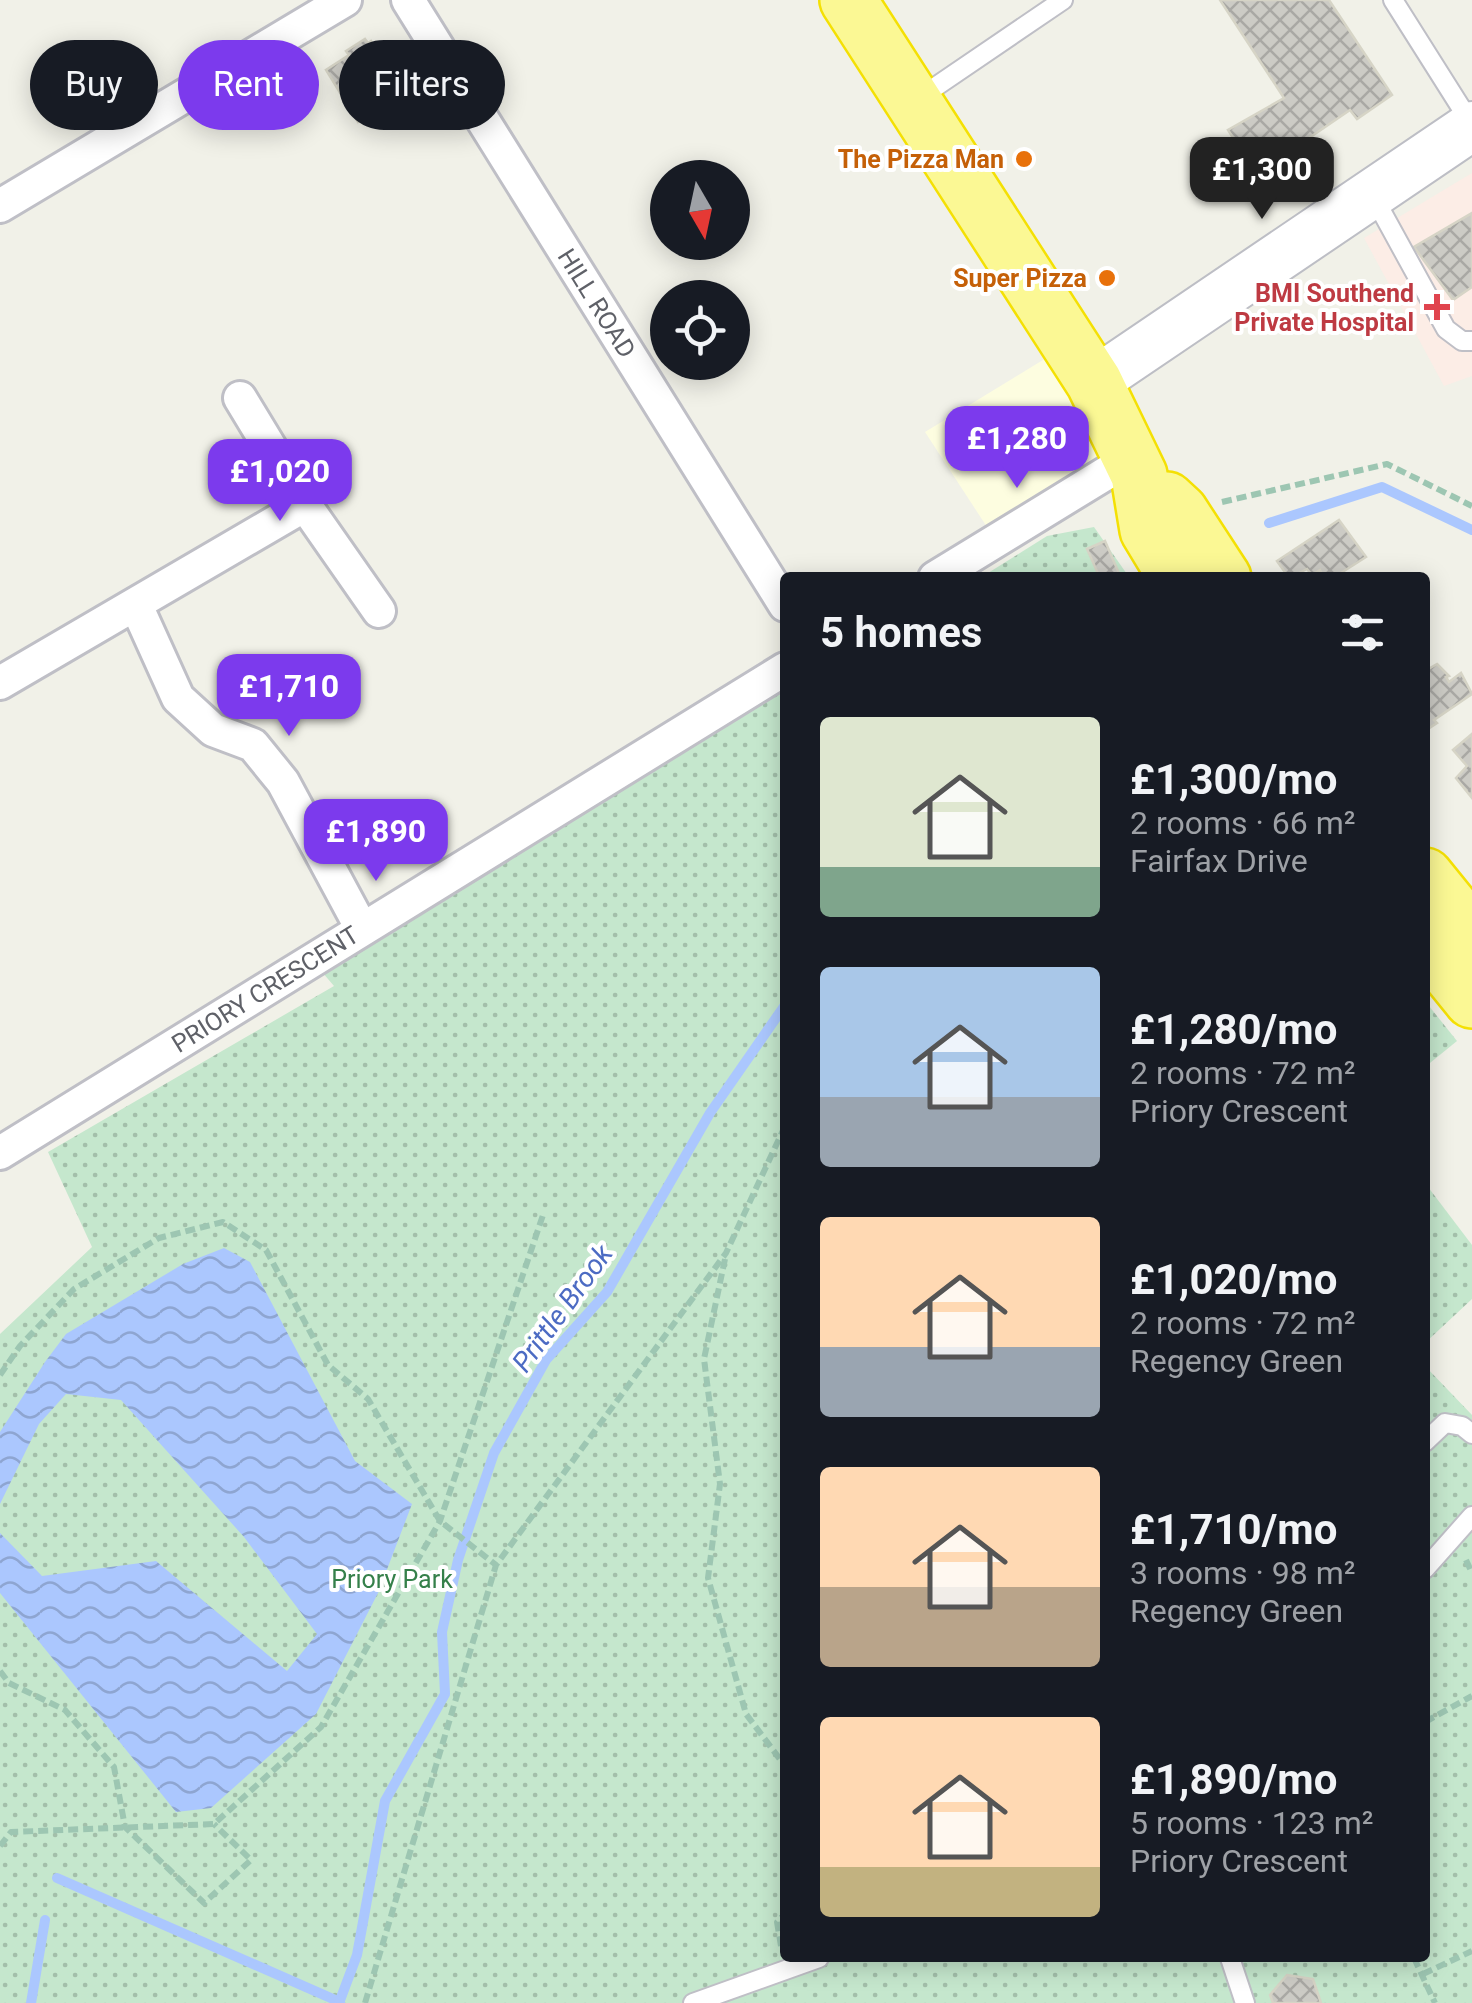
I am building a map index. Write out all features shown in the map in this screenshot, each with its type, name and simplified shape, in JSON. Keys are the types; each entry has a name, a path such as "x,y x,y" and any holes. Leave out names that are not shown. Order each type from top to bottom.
{"highway":[{"path":"848,0 1094,382 1135,467 1148,530 1173,572"},
{"path":"1135,467 1180,512 1218,572"},
{"path":"1430,882 1472,934"},
{"path":"1430,948 1472,1000"}],"street":[{"path":"0,206 346,0"},
{"name":"HILL ROAD","path":"408,0 780,598"},
{"path":"1094,382 1472,125"},
{"path":"240,398 305,505 379,611"},
{"path":"946,572 1135,467"},
{"path":"0,682 305,505"},
{"path":"136,605 178,698 213,730 254,745 283,782 362,929"},
{"name":"PRIORY CRESCENT","path":"0,1152 780,672"}],"lane":[{"path":"915,101 1063,0"},
{"path":"1392,0 1472,125"},
{"path":"1372,194 1446,329 1462,341 1472,341"},
{"path":"1430,1437 1445,1423 1462,1426 1472,1434"},
{"path":"1430,1563 1472,1516"},
{"path":"693,2003 808,1962"},
{"path":"1231,1962 1245,2003"}],"path":[{"path":"1180,512 1387,464 1472,506"},
{"path":"365,2003 496,1565 726,1253 780,1137"},
{"path":"0,1846 11,1832 214,1824 320,1727 440,1521 542,1215"},
{"path":"0,1375 20,1346 74,1289 159,1238 223,1222 266,1250 328,1366 368,1398 440,1521 496,1565"},
{"path":"726,1253 704,1359 720,1484 708,1578 746,1714 780,1759"},
{"path":"0,1671 10,1683 65,1710 114,1767 125,1827 204,1903 251,1860 214,1824"},
{"path":"1430,1719 1472,1696"},
{"path":"1423,1974 1472,1951"},
{"path":"1416,1962 1435,2003"}],"shaded area":[{"name":"BMI Southend Private Hospital","path":"1472,173 1472,376 1444,386 1364,238"},
{"path":"1056,352 1110,461 987,527 925,432"}],"green space":[{"path":"1094,527 1126,572 990,572 1047,536"},
{"name":"Priory Park","path":"780,689 780,1962 1430,1962 1430,1371 1472,1415 1472,2003 0,2003 0,1334 92,1247 48,1152 334,986 322,972"},
{"path":"1430,1007 1457,1041 1430,1063"},
{"path":"1430,1190 1472,1245 1472,1299 1430,1338"}],"water":[{"path":"224,1248 250,1262 355,1461 412,1504 378,1593 316,1714 211,1808 176,1812 0,1593 0,1533 42,1576 156,1561 287,1671 317,1634 244,1537 121,1400 66,1394 39,1424 0,1504 0,1432 66,1334 183,1264"}],"building":[{"path":"1220,0 1329,0 1392,95 1357,119 1350,110 1271,164 1277,174 1261,182 1228,130 1284,98"},
{"path":"339,62 339,91 326,70"},
{"path":"1472,213 1472,287 1453,300 1414,247"},
{"path":"1339,520 1366,557 1342,572 1307,569 1285,572 1277,561"},
{"path":"1105,541 1118,572 1097,572 1087,549"},
{"path":"1437,664 1449,676 1449,682 1461,673 1472,694 1434,720 1437,723 1430,728 1430,668"},
{"path":"1472,734 1472,798 1456,778 1467,766 1453,750"},
{"path":"1287,1975 1313,1979 1321,2003 1273,2003 1270,1995"}],"waterway":[{"name":"Prittle Brook","path":"1269,523 1382,487 1472,530"},
{"name":"Prittle Brook","path":"339,2003 357,1955 385,1801 445,1694 442,1632 458,1560 494,1453 546,1360 607,1292 710,1113 780,1012"},
{"path":"57,1878 340,2002"},
{"path":"31,2003 45,1920"}],"place":[{"name":"The Pizza Man","path":"1024,159"},
{"name":"Super Pizza","path":"1107,278"},
{"name":"BMI Southend Private Hospital","path":"1437,307"}]}
